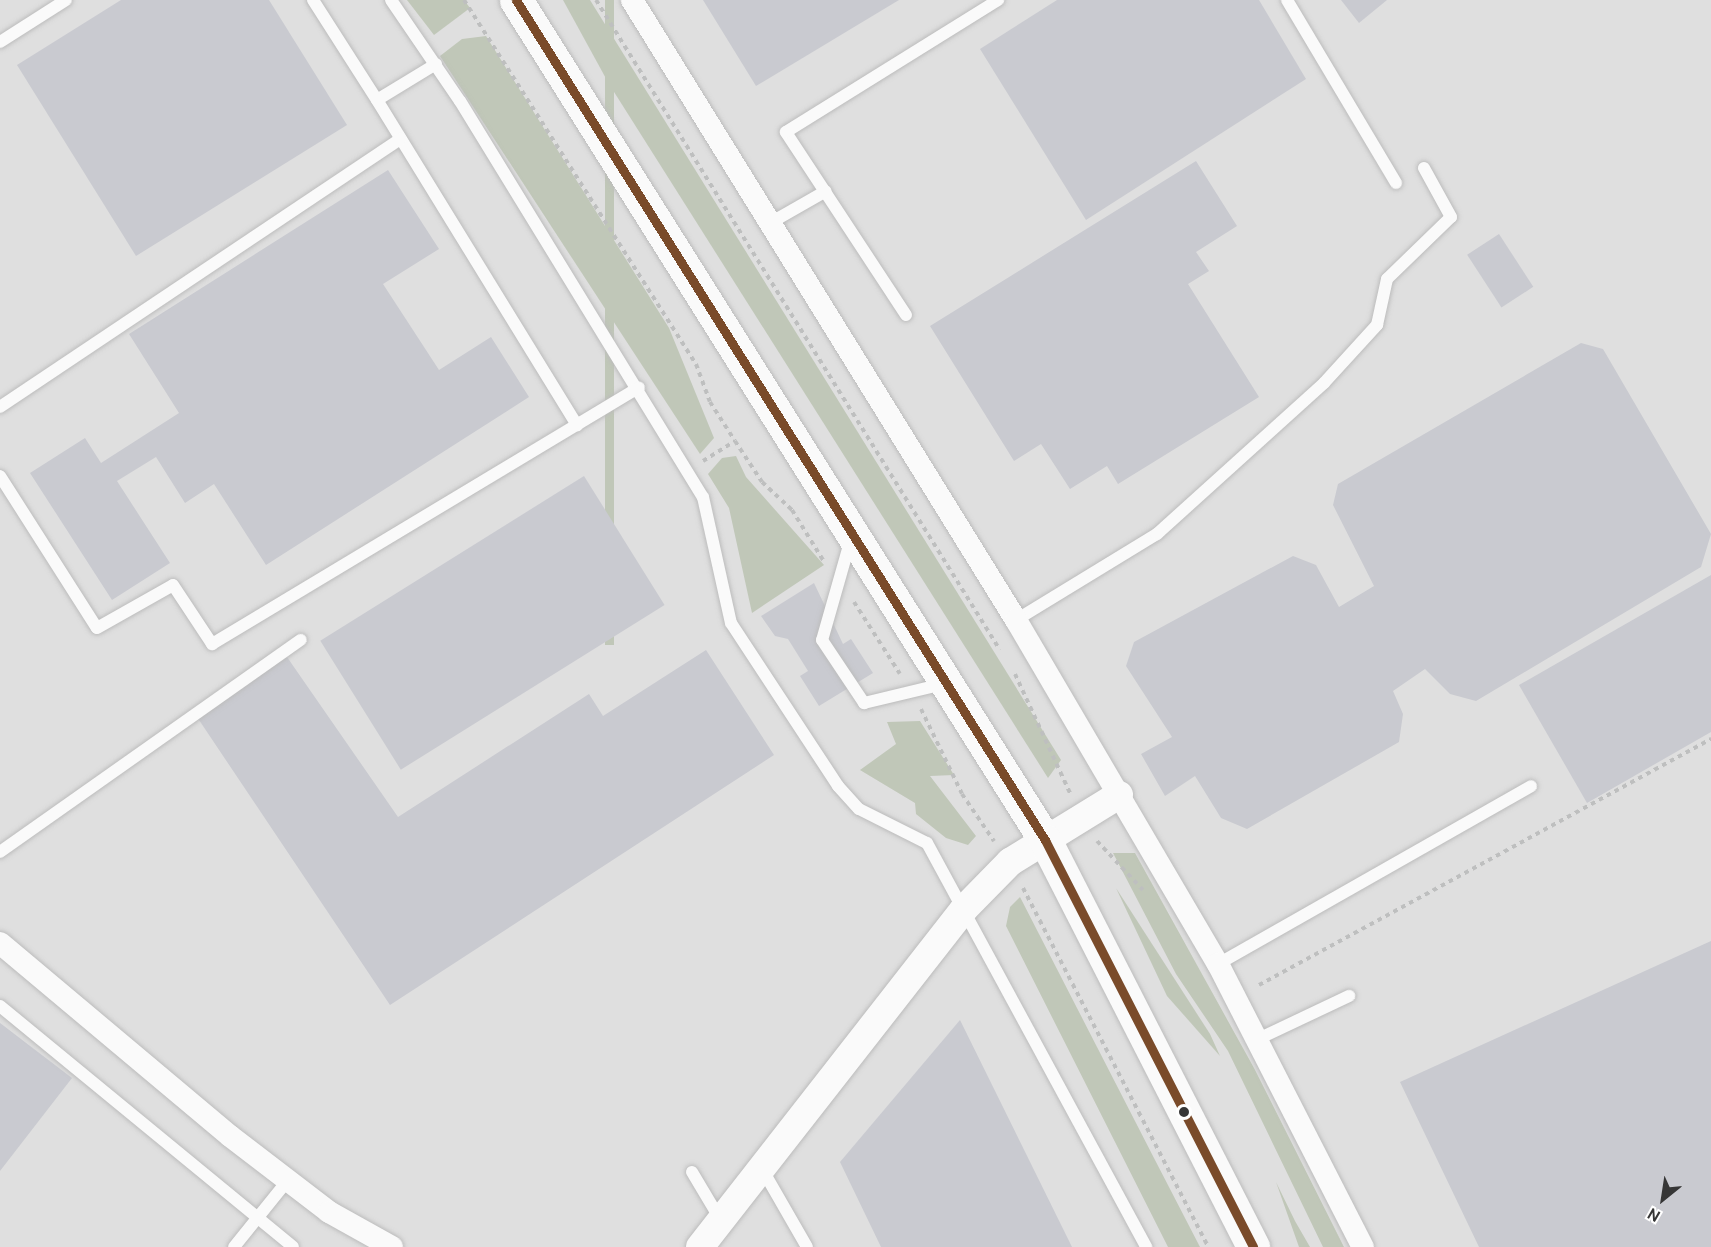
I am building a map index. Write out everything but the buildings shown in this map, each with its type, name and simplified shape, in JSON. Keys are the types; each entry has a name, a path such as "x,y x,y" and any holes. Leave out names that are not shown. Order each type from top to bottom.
{"main road":[{"path":"516,0 1045,840 1253,1247"}],"street":[{"path":"632,0 1016,620 1218,964 1362,1247"},
{"path":"700,1247 760,1166 964,909 1010,862 1119,795"},
{"path":"0,943 288,1180 392,1247"}],"lane":[{"path":"0,42 66,0"},
{"path":"313,0 577,424"},
{"path":"391,0 436,64 639,387 688,470 708,510 722,602 738,635 838,786 859,809 927,843 1146,1247"},
{"path":"906,315 786,132 998,0"},
{"path":"1287,0 1396,183"},
{"path":"377,100 436,64"},
{"path":"0,407 401,139"},
{"path":"1016,620 1157,534 1324,383 1377,325 1387,279 1451,217 1424,168"},
{"path":"770,223 826,191"},
{"path":"0,476 97,628 172,585 212,644 639,387"},
{"path":"853,532 822,640 864,703 947,684"},
{"path":"0,852 301,640"},
{"path":"1218,964 1531,786"},
{"path":"1258,1039 1349,996"},
{"path":"0,1006 293,1247"},
{"path":"760,1166 807,1247"},
{"path":"692,1172 721,1220"},
{"path":"234,1247 288,1180"}],"path":[{"path":"596,0 1007,661"},
{"path":"688,470 735,441"},
{"path":"1014,672 1082,818 1101,847 1148,895"},
{"path":"1236,998 1711,739"}],"green space":[{"path":"407,0 464,0 470,8 434,35"},
{"path":"563,0 590,0 1061,760 1048,778 609,84"},
{"path":"605,0 614,0 614,645 605,645"},
{"path":"486,36 669,328 714,438 700,454 440,56 462,39"},
{"path":"736,456 746,477 824,565 752,613 729,508 708,474 722,458"},
{"path":"920,721 954,775 930,776 976,836 968,845 946,838 916,814 915,803 860,770 896,744 887,722"},
{"path":"1113,853 1135,853 1254,1068 1344,1247 1323,1247 1228,1051 1176,974"},
{"path":"1116,888 1210,1034 1220,1056 1167,996"},
{"path":"1020,897 1200,1247 1168,1247 1006,926 1010,907"},
{"path":"1276,1182 1295,1221 1310,1247 1299,1247"}],"transit line":[{"path":"516,0 1045,840 1253,1247"}]}
